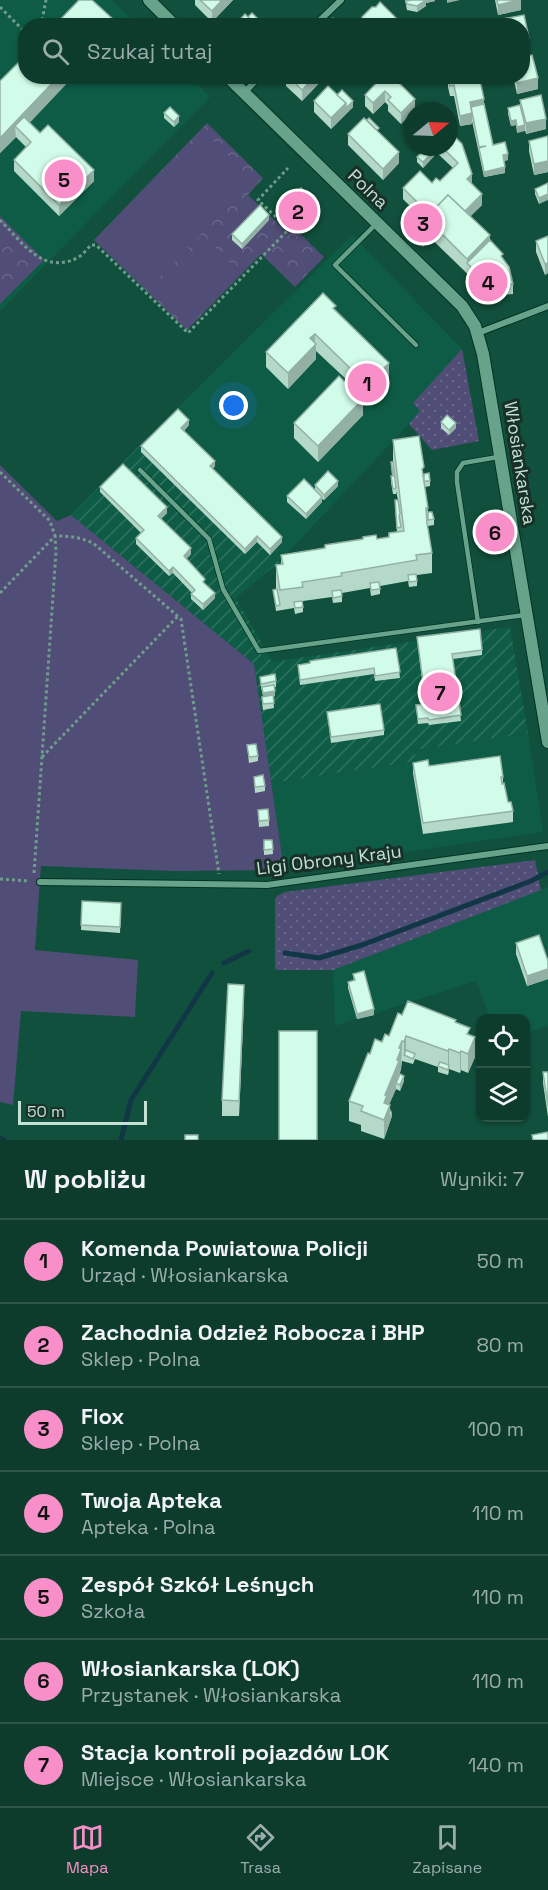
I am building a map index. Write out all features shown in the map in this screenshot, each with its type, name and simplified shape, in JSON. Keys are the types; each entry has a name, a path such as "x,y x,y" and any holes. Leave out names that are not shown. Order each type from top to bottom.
{"street":[{"path":"149,0 167,18"},
{"path":"322,18 341,0"},
{"name":"Polna","path":"235,84 462,306 478,333"},
{"path":"244,93 252,84"},
{"path":"478,333 548,306"},
{"name":"Włosiankarska","path":"478,333 548,742"},
{"name":"Ligi Obrony Kraju","path":"40,882 267,885 548,846"}],"lane":[{"path":"377,223 335,265 416,345"},
{"path":"478,622 457,472 463,463 500,456"},
{"path":"140,470 209,539 223,589 259,651 527,615"}],"path":[{"path":"43,18 46,0"},
{"path":"0,7 18,25"},
{"path":"0,220 38,258 47,262 77,258 91,245 96,245 188,333 289,230 258,200 288,168"},
{"path":"421,247 429,239"},
{"path":"0,472 50,521 56,552 34,881 0,879"},
{"path":"0,593 54,536 79,537 93,543 181,619 219,872 218,884"},
{"path":"42,757 178,615"}],"shaded area":[{"path":"0,0 112,0 131,18 18,18 18,84 197,84 210,97 0,311"},
{"path":"352,235 462,349 414,403 421,411 279,562 149,436"},
{"path":"149,436 279,562 236,598 272,662 510,627 528,733 415,750 416,761 271,783 254,664 71,515"},
{"path":"528,733 543,832 284,870 271,783 416,761 415,750"},
{"path":"548,887 548,1026 530,1032 530,1014 488,1014 476,981 335,1026 333,970"}],"green space":[{"path":"207,123 263,178 248,195 284,229 290,224 324,257 295,287 261,254 187,330 94,240"},
{"path":"205,133 253,180 153,284 104,237"},
{"path":"0,216 44,260 0,304"},
{"path":"209,242 237,270 187,322 159,294"},
{"path":"462,349 479,441 432,450 409,424 420,411 413,403"},
{"path":"0,465 57,521 71,515 254,664 284,870 172,871 41,866 35,950 138,960 135,1017 21,1011 13,1105 0,1102"},
{"path":"535,860 541,890 333,970 275,969 275,900 277,896 285,892"}],"building":[{"path":"79,0 92,0 112,18 62,18"},
{"path":"200,0 222,0 212,11"},
{"path":"426,0 417,6 407,4 406,1"},
{"path":"497,0 518,0 498,5"},
{"path":"380,2 396,18 362,18 372,7 376,7"},
{"path":"252,13 257,18 249,18"},
{"path":"524,15 525,18 508,18"},
{"path":"530,55 532,55 538,78 530,80"},
{"path":"18,63 18,84 51,84 0,138 0,81"},
{"path":"296,84 308,84 302,90"},
{"path":"375,84 400,84 415,99 412,102 404,102 404,110 401,113 388,100 391,97 385,91 373,103 365,95"},
{"path":"450,84 481,84 484,99 470,102 472,113 460,116 454,85 450,86"},
{"path":"328,86 346,103 331,118 314,101"},
{"path":"342,90 353,101 346,108 346,103 337,95"},
{"path":"541,95 546,119 526,123 520,100"},
{"path":"484,104 493,145 505,142 508,154 503,155 505,167 484,172 479,148 486,146 479,147 471,107"},
{"path":"520,105 525,125 517,127 516,120 511,121 508,108"},
{"path":"170,107 179,116 174,122 164,113"},
{"path":"24,117 40,133 48,125 94,170 59,205 14,160 31,142 15,126"},
{"path":"364,118 399,152 383,169 348,134"},
{"path":"369,118 379,128 377,130 367,120"},
{"path":"548,136 548,161 534,164 529,141"},
{"path":"458,140 462,144 472,174 467,179 482,194 465,211 448,195 426,218 426,223 413,210 419,204 403,188 420,171 432,183 436,178 440,181 458,163 451,156 458,156"},
{"path":"418,156 429,156 423,162"},
{"path":"548,183 548,194 539,198 535,189"},
{"path":"301,188 315,203 295,223 281,208"},
{"path":"448,195 490,235 467,259 426,218"},
{"path":"260,205 269,215 242,244 232,234"},
{"path":"548,236 548,263 545,264 536,241"},
{"path":"490,240 503,254 501,256 509,267 513,284 490,285 488,279 483,279 467,263"},
{"path":"323,293 336,306 333,308 389,363 358,394 363,399 318,446 294,423 339,376 345,382 354,372 315,334 310,338 316,344 288,373 266,352"},
{"path":"178,409 189,420 181,428 215,461 210,466 282,537 270,549 257,536 245,549 141,446"},
{"path":"447,415 456,423 449,430 441,422"},
{"path":"419,436 432,553 416,555 417,560 341,573 342,576 302,582 303,587 280,590 276,565 283,564 281,555 325,548 325,545 363,539 363,537 376,535 377,539 389,537 389,533 404,531 393,440"},
{"path":"391,462 393,462 396,488 393,489 391,476 393,476"},
{"path":"123,464 167,507 158,516 191,548 184,556 205,579 203,582 215,593 203,604 191,594 195,590 173,567 169,571 136,538 144,530 100,487"},
{"path":"328,471 338,481 324,495 315,485"},
{"path":"429,473 430,481 424,481 424,474"},
{"path":"304,479 322,497 306,514 287,496"},
{"path":"395,500 398,500 401,527 397,528"},
{"path":"428,512 432,512 434,519 428,520"},
{"path":"416,574 417,581 409,582 408,575"},
{"path":"379,582 380,589 371,590 370,583"},
{"path":"277,589 280,605 276,606 273,590"},
{"path":"341,590 342,596 333,598 332,591"},
{"path":"302,601 303,607 295,608 294,602"},
{"path":"480,629 482,650 452,654 461,715 429,720 428,718 418,719 416,705 426,704 417,637"},
{"path":"396,648 400,672 375,676 374,668 300,680 298,665 310,663 310,661"},
{"path":"275,674 276,681 261,684 260,677"},
{"path":"274,685 275,691 263,693 262,687"},
{"path":"273,695 274,703 263,704 262,697"},
{"path":"380,704 384,730 331,737 327,712"},
{"path":"256,744 258,756 249,757 247,745"},
{"path":"500,756 502,784 504,783 508,802 511,802 513,811 423,823 413,763 428,760 429,766"},
{"path":"263,775 265,786 255,787 254,777"},
{"path":"268,809 269,820 259,821 258,810"},
{"path":"264,840 272,840 273,849 264,850"},
{"path":"82,901 121,903 120,927 81,925"},
{"path":"539,935 548,961 548,969 527,976 516,943"},
{"path":"364,971 374,1009 357,1014 348,982 355,980 353,974"},
{"path":"228,984 244,985 239,1101 222,1100"},
{"path":"408,1001 456,1020 455,1022 470,1028 467,1034 475,1037 468,1054 449,1049 448,1051 406,1036 399,1048 401,1049 397,1060 399,1061 385,1095 387,1095 384,1103 390,1105 384,1120 361,1111 363,1106 349,1101 375,1039 382,1042 385,1034 389,1036 398,1013 402,1015"},
{"path":"279,1031 317,1031 317,1140 279,1140"},
{"path":"406,1050 415,1054 413,1059 404,1055"},
{"path":"440,1062 449,1065 448,1070 438,1066"},
{"path":"543,1072 548,1072 548,1106"},
{"path":"400,1074 404,1076 400,1085 396,1083"},
{"path":"548,1132 548,1140 533,1140 532,1135"},
{"path":"185,1135 198,1135 198,1140 185,1140"}],"waterway":[{"path":"285,953 319,958 362,945 531,881 548,872"},
{"path":"224,963 249,951"},
{"path":"121,1140 131,1100 212,973"},
{"path":"0,1138 4,1140"}],"place":[{"name":"Zespół Szkół Leśnych","path":"64,179"},
{"name":"Zachodnia Odzież Robocza i BHP","path":"298,211"},
{"name":"Flox","path":"423,223"},
{"name":"Twoja Apteka","path":"488,282"},
{"name":"Komenda Powiatowa Policji","path":"367,383"},
{"name":"Włosiankarska (LOK)","path":"495,532"},
{"name":"Stacja kontroli pojazdów LOK","path":"440,692"}]}
